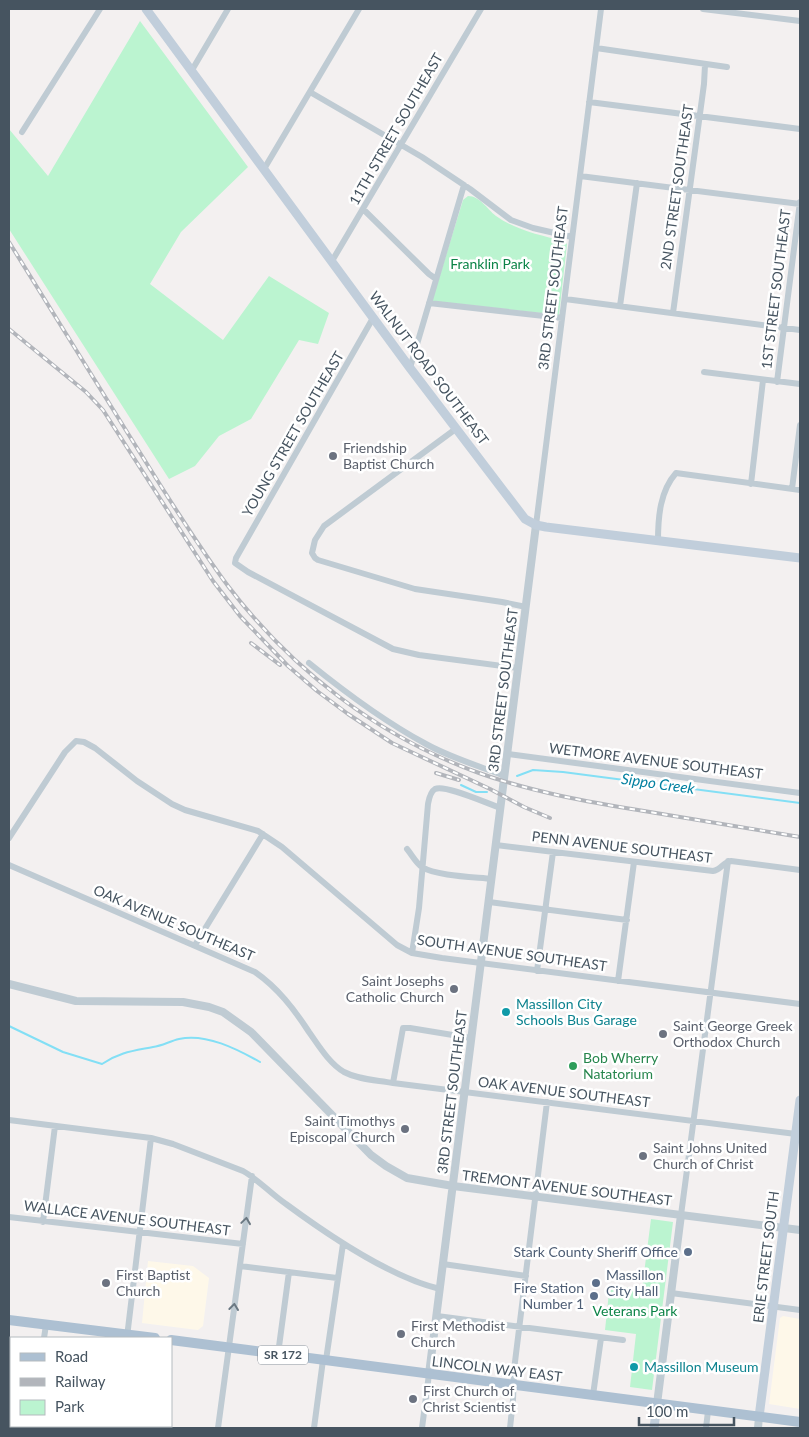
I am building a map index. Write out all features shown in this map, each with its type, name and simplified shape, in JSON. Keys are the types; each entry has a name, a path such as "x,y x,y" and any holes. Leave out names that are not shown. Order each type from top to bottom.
{"main road":[{"name":"WALNUT ROAD SOUTHEAST","path":"146,9 410,368 520,514 536,525"},
{"path":"536,525 800,558"},
{"name":"ERIE STREET SOUTH","path":"759,1417 800,1100"},
{"path":"9,1320 141,1337"},
{"name":"LINCOLN WAY EAST","path":"172,1340 759,1417"},
{"path":"654,1428 657,1404"},
{"name":"SR 172","path":"759,1417 800,1422"}],"street":[{"path":"22,132 100,9"},
{"path":"192,70 228,9"},
{"path":"264,169 359,9"},
{"name":"11TH STREET SOUTHEAST","path":"332,261 481,9"},
{"name":"3RD STREET SOUTHEAST","path":"430,1374 601,9"},
{"path":"703,9 800,21"},
{"path":"596,48 727,68"},
{"name":"2ND STREET SOUTHEAST","path":"674,313 705,65"},
{"path":"310,92 401,145 464,185 511,220 533,228 572,237"},
{"path":"589,102 800,129"},
{"path":"580,176 800,204"},
{"path":"620,306 636,183"},
{"path":"410,368 464,185"},
{"name":"1ST STREET SOUTHEAST","path":"777,382 784,328 797,259 800,200"},
{"path":"363,209 436,280"},
{"path":"565,299 800,330"},
{"path":"429,303 562,318"},
{"name":"YOUNG STREET SOUTHEAST","path":"373,318 236,558 235,563 248,572 393,649 411,654 518,668"},
{"path":"704,372 800,384"},
{"path":"751,484 763,380"},
{"path":"792,489 800,425"},
{"path":"457,428 324,526 318,534 312,551 313,556 318,560 415,589 526,607"},
{"path":"658,541 661,506 666,488 676,473 680,472 800,490"},
{"path":"309,663 354,698 426,744 447,755 505,776"},
{"name":"SOUTH AVENUE SOUTHEAST","path":"9,838 65,752 76,741 84,742 172,804 185,810 250,828 263,834 282,847 397,945 412,953 800,1004"},
{"name":"WETMORE AVENUE SOUTHEAST","path":"508,754 800,793"},
{"path":"412,953 423,868 428,804 433,791 439,788 448,789 501,808"},
{"path":"195,945 263,834"},
{"name":"PENN AVENUE SOUTHEAST","path":"496,845 713,871 720,869 728,861 800,870"},
{"path":"408,849 423,868 434,872 492,879"},
{"path":"538,970 553,852"},
{"path":"657,1404 728,861"},
{"path":"618,981 634,862"},
{"name":"OAK AVENUE SOUTHEAST","path":"9,865 247,967 265,978 282,996 329,1058 343,1071 358,1077 796,1134"},
{"path":"489,902 627,920"},
{"name":"TREMONT AVENUE SOUTHEAST","path":"9,984 76,1001 183,1002 223,1012 251,1032 371,1155 407,1178 535,1197 800,1230"},
{"path":"393,1083 403,1028 471,1038"},
{"path":"510,1428 519,1327 547,1102"},
{"path":"9,1120 151,1138 173,1144 243,1171 343,1244 414,1281 440,1289"},
{"path":"43,1222 55,1126"},
{"path":"127,1336 151,1138"},
{"path":"218,1428 252,1176"},
{"name":"WALLACE AVENUE SOUTHEAST","path":"9,1217 243,1244"},
{"path":"314,1428 343,1244"},
{"path":"443,1264 526,1276"},
{"path":"240,1266 337,1278"},
{"path":"278,1354 289,1272"},
{"path":"671,1293 800,1310"},
{"path":"437,1316 622,1340"},
{"path":"44,1337 46,1325"},
{"path":"593,1395 601,1338"},
{"path":"422,1428 430,1374"},
{"path":"706,1428 708,1410"},
{"path":"758,1428 759,1417"}],"shaded area":[{"path":"148,1261 193,1266 209,1278 203,1326 198,1330 142,1323"},
{"path":"783,1316 800,1319 800,1409 769,1404 780,1318"}],"green space":[{"path":"140,21 248,167 181,232 150,284 223,340 269,276 329,313 318,344 299,340 251,419 219,436 195,466 169,479 9,229 9,129 48,176"},
{"name":"Franklin Park","path":"468,196 480,200 496,216 512,225 528,232 563,241 567,244 559,315 432,301 463,200"},
{"name":"Veterans Park","path":"651,1219 673,1222 652,1390 630,1387 636,1334 605,1330 609,1292 615,1286 642,1289"}],"waterway":[{"name":"Sippo Creek","path":"517,776 533,770 563,772 800,803"},
{"name":"Sippo Creek","path":"461,785 476,792 487,792"},
{"name":"Sippo Creek","path":"9,1026 63,1052 102,1064 127,1052 189,1038 200,1038 221,1043 260,1062"}],"railway":[{"path":"9,242 167,495 228,586 280,646 340,698 407,740 442,758 499,780 540,791 623,808 800,837"},
{"path":"9,329 86,392 103,410 213,581 240,616 288,666 348,714 392,743 550,818"},
{"path":"251,643 280,665"},
{"path":"436,773 459,780"}],"place":[{"name":"Friendship Baptist Church","path":"333,456"},
{"name":"Saint Josephs Catholic Church","path":"454,989"},
{"name":"Massillon City Schools Bus Garage","path":"506,1012"},
{"name":"Saint George Greek Orthodox Church","path":"663,1034"},
{"name":"Bob Wherry Natatorium","path":"573,1066"},
{"name":"Saint Timothys Episcopal Church","path":"405,1129"},
{"name":"Saint Johns United Church of Christ","path":"643,1156"},
{"name":"Stark County Sheriff Office","path":"688,1252"},
{"name":"First Baptist Church","path":"106,1283"},
{"name":"Massillon City Hall","path":"596,1283"},
{"name":"Fire Station Number 1","path":"594,1296"},
{"name":"First Methodist Church","path":"401,1334"},
{"name":"Massillon Museum","path":"634,1367"},
{"name":"First Church of Christ Scientist","path":"413,1399"}]}
